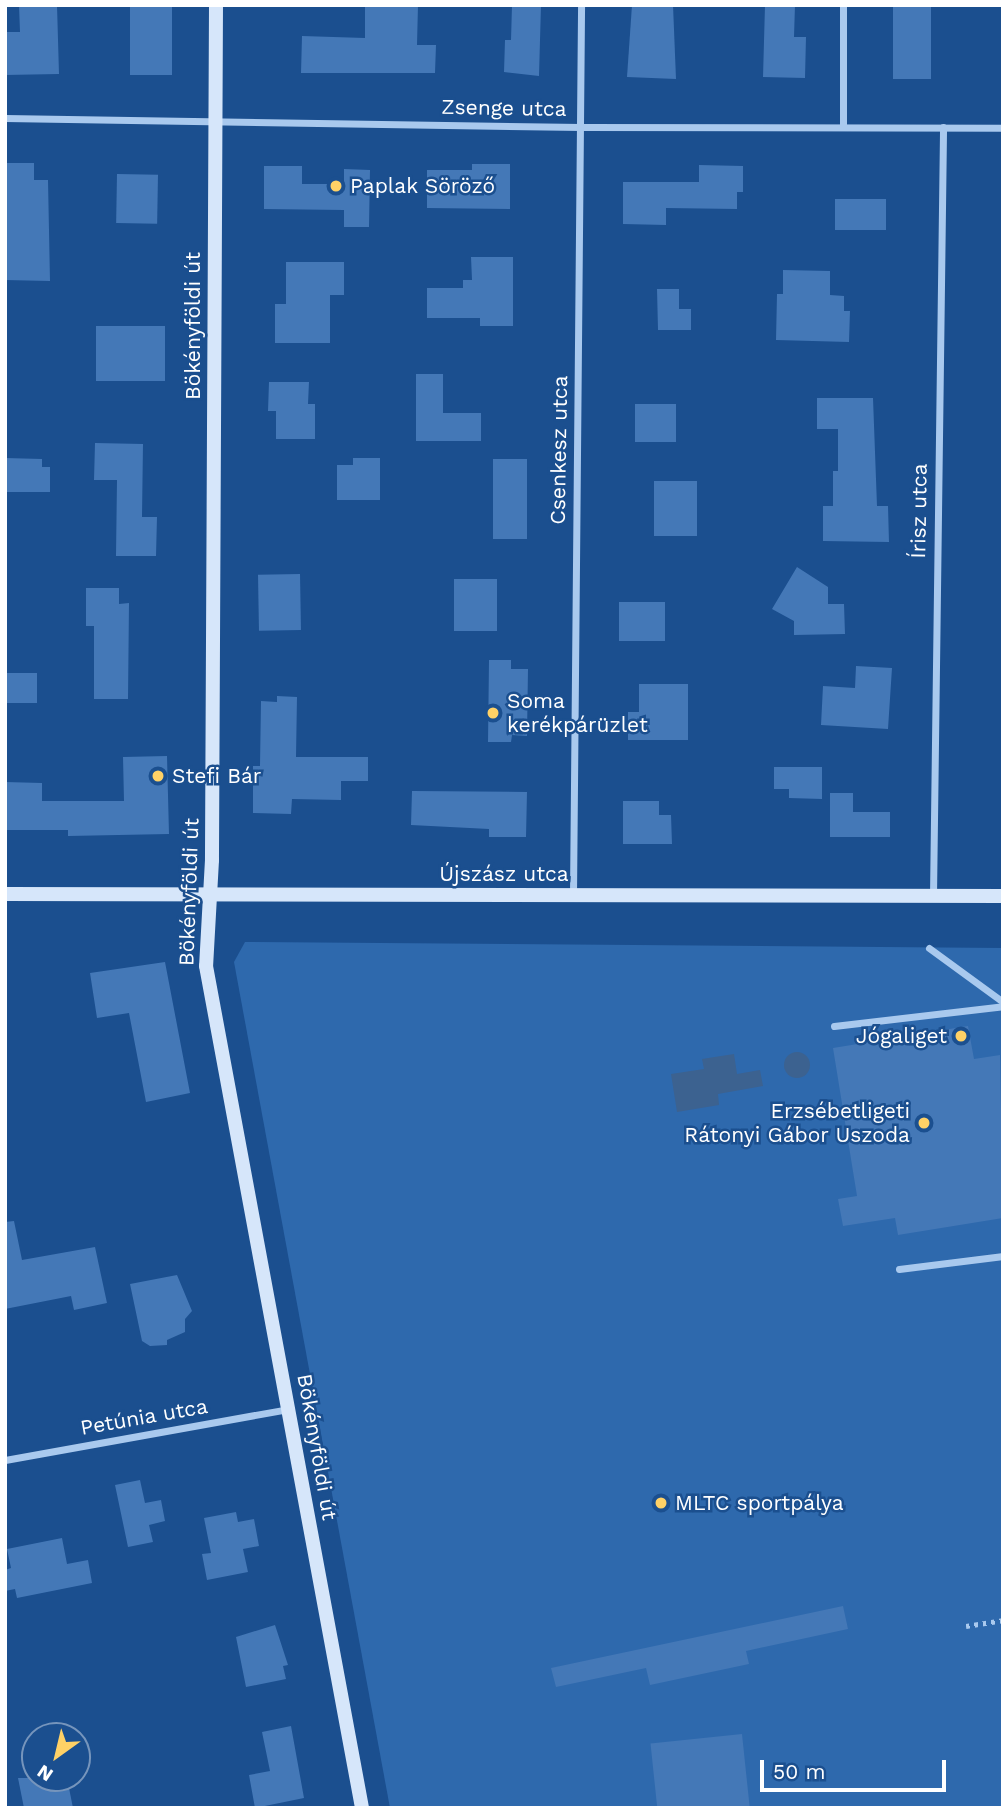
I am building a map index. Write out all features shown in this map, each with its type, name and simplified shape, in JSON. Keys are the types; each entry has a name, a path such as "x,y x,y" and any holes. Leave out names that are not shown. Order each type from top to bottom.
{"street":[{"name":"Bökényföldi út","path":"216,5 210,895 206,966 362,1808"},
{"name":"Csenkesz utca","path":"573,895 581,5"},
{"path":"843,126 844,5"},
{"name":"Zsenge utca","path":"5,118 215,119 581,127 1003,128"},
{"name":"Írisz utca","path":"933,896 943,127"},
{"name":"Újszász utca","path":"5,894 1003,896"},
{"path":"929,948 1003,1004"},
{"path":"834,1026 1003,1004"},
{"path":"899,1269 1003,1256"},
{"name":"Petúnia utca","path":"5,1460 290,1409"}],"path":[{"path":"966,1626 1003,1620"}],"shaded area":[{"path":"245,942 1003,948 1003,1808 390,1808 234,962"},
{"path":"797,1052 807,1055 810,1065 807,1075 797,1078 787,1075 784,1065 787,1055"},
{"path":"734,1054 737,1074 760,1070 763,1086 718,1094 719,1105 677,1112 671,1074 704,1069 702,1059"}],"building":[{"path":"19,5 57,5 59,74 5,75 5,32 20,32"},
{"path":"130,5 172,5 172,75 130,75"},
{"path":"365,5 418,5 417,45 436,45 435,73 301,73 302,36 365,38"},
{"path":"512,5 541,5 539,76 504,72 505,40 511,40"},
{"path":"632,5 673,5 676,79 627,77"},
{"path":"765,5 795,5 794,37 806,37 805,78 763,77"},
{"path":"893,5 931,5 931,79 893,79"},
{"path":"5,163 34,163 34,180 48,180 50,281 5,280"},
{"path":"472,164 510,164 510,209 427,208 427,170 472,170"},
{"path":"699,165 743,166 743,192 737,192 737,209 666,208 666,225 623,224 623,182 699,182"},
{"path":"264,166 302,166 302,184 344,184 344,169 370,170 369,227 344,227 344,210 264,209"},
{"path":"117,174 158,175 157,224 116,223"},
{"path":"835,199 886,199 886,230 835,230"},
{"path":"471,257 513,257 513,326 480,326 480,318 427,318 427,288 463,288 463,280 472,280"},
{"path":"286,262 344,262 344,295 330,295 330,343 275,343 275,304 286,304"},
{"path":"783,270 830,271 830,295 844,296 844,311 850,311 849,342 776,340 777,294 783,294"},
{"path":"657,289 679,289 679,309 691,309 691,330 658,330"},
{"path":"96,326 165,326 165,381 96,381"},
{"path":"416,374 443,374 443,413 481,413 481,441 416,441"},
{"path":"269,382 309,382 308,404 315,404 315,439 276,439 276,411 268,411"},
{"path":"817,398 873,398 877,506 888,506 889,542 823,541 823,506 833,506 833,471 838,471 838,429 817,429"},
{"path":"635,404 676,404 676,442 635,442"},
{"path":"95,443 143,444 142,517 157,517 156,556 116,556 117,480 94,480"},
{"path":"5,458 42,459 42,467 50,467 50,492 5,492"},
{"path":"353,458 380,458 380,500 337,500 337,465 353,465"},
{"path":"493,459 527,459 527,539 493,539"},
{"path":"654,481 697,481 697,536 654,536"},
{"path":"797,567 828,587 828,604 844,604 845,634 794,635 794,621 772,609"},
{"path":"300,574 301,630 259,631 258,575"},
{"path":"454,579 497,579 497,631 454,631"},
{"path":"86,588 119,588 119,604 129,603 128,699 94,699 94,626 86,626"},
{"path":"619,602 665,602 665,641 619,641"},
{"path":"489,660 511,660 511,669 528,669 527,736 512,735 511,742 488,742"},
{"path":"856,666 892,668 888,729 821,725 823,686 855,688"},
{"path":"5,673 37,673 37,703 5,703"},
{"path":"639,684 688,684 688,740 628,740 628,712 639,712"},
{"path":"277,696 297,697 296,757 368,757 368,781 341,781 341,800 292,799 291,814 253,813 253,766 260,766 261,701 277,702"},
{"path":"167,756 169,834 68,836 68,830 5,830 5,782 42,783 42,801 124,801 123,757"},
{"path":"774,767 822,767 822,799 789,798 789,789 774,789"},
{"path":"412,791 527,792 526,837 489,837 489,829 411,825"},
{"path":"830,793 853,793 853,812 890,812 890,837 830,837"},
{"path":"623,801 659,801 659,815 671,815 672,844 623,844"},
{"path":"165,962 190,1093 146,1102 129,1013 97,1018 90,973"},
{"name":"Erzsébetligeti Rátonyi Gábor Uszoda","path":"968,1026 974,1059 1000,1055 1003,1218 898,1235 895,1218 843,1226 838,1199 857,1196 833,1048"},
{"path":"14,1221 22,1260 95,1247 107,1303 74,1310 71,1296 5,1309 5,1222"},
{"path":"177,1275 192,1311 185,1319 185,1332 167,1340 167,1345 150,1346 142,1341 130,1284"},
{"path":"140,1480 145,1503 161,1500 165,1521 149,1525 153,1542 128,1547 115,1485"},
{"path":"236,1512 238,1522 254,1519 259,1546 243,1549 248,1572 207,1580 202,1554 211,1553 204,1518"},
{"path":"62,1538 67,1564 88,1560 92,1583 17,1598 15,1589 5,1591 5,1570 11,1568 7,1549"},
{"path":"843,1606 848,1629 746,1651 749,1664 650,1685 646,1668 556,1687 551,1668"},
{"path":"275,1625 288,1665 283,1666 286,1679 246,1687 236,1637"},
{"path":"291,1726 304,1798 255,1808 249,1775 270,1771 262,1732"},
{"path":"742,1734 750,1808 657,1808 651,1744"},
{"path":"18,1778 21,1778 21,1792 70,1792 73,1808 24,1808"}],"place":[{"name":"Paplak Söröző","path":"336,186"},
{"name":"Soma kerékpárüzlet","path":"493,713"},
{"name":"Stefi Bár","path":"158,776"},
{"name":"Jógaliget","path":"961,1036"},
{"name":"Erzsébetligeti Rátonyi Gábor Uszoda","path":"924,1123"},
{"name":"MLTC sportpálya","path":"661,1503"}]}
